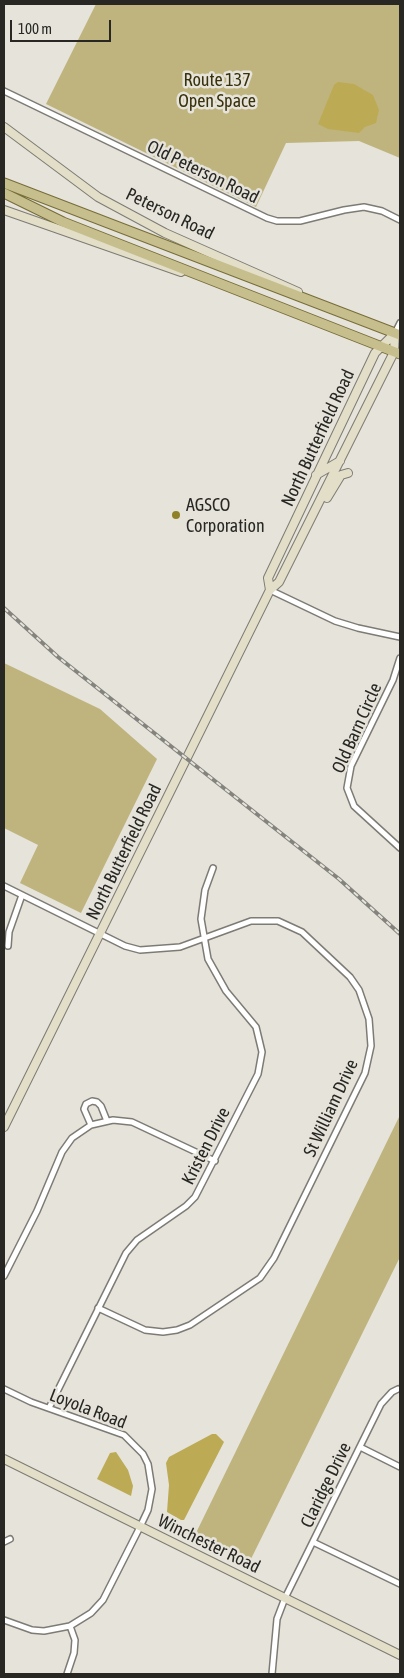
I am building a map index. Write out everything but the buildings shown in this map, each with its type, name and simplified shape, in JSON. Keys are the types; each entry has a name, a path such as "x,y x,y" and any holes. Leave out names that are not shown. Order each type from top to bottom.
{"main road":[{"name":"Peterson Road","path":"4,127 98,197 165,233 334,309"},
{"name":"Peterson Road","path":"4,183 398,334"},
{"path":"4,193 62,222 397,353"},
{"path":"4,210 269,302"},
{"name":"North Butterfield Road","path":"270,590 268,578 375,353 381,346 398,334"},
{"name":"North Butterfield Road","path":"4,1127 270,590 279,582 397,353 398,334"},
{"path":"316,475 340,461"},
{"path":"301,539 308,532 336,482 341,475 348,473"},
{"name":"Winchester Road","path":"4,1459 400,1655"}],"street":[{"name":"Old Peterson Road","path":"4,91 267,218 277,221 300,221 364,207 382,211 400,220"},
{"name":"North Butterfield Road","path":"398,334 400,323"},
{"path":"270,590 335,621 400,637"},
{"name":"Old Barn Circle","path":"400,658 393,680 347,779 347,788 354,806 400,848"},
{"name":"Kristen Drive","path":"49,1408 98,1308 133,1244 186,1206 195,1197 258,1074 262,1052 256,1027 217,979 208,959 203,938 202,907 213,868"},
{"name":"St William Drive","path":"4,886 125,946 140,950 180,947 237,925 265,920 278,921 302,932 338,964 359,990 365,1005 371,1031 369,1061 365,1073 274,1258 260,1278 190,1325 177,1330 162,1332 145,1330 98,1308"},
{"path":"8,946 9,932 22,895"},
{"path":"91,1125 84,1109 86,1104 92,1102 97,1102 102,1106 107,1121"},
{"path":"4,1276 37,1211 62,1152 72,1138 91,1125 107,1121 125,1120 145,1126 215,1161"},
{"name":"Loyola Road","path":"4,1389 49,1408 117,1430 135,1444 148,1464 152,1489 148,1510 140,1527 103,1600 91,1614 70,1626"},
{"name":"Claridge Drive","path":"272,1674 277,1619 285,1598 381,1404 392,1392 398,1389"},
{"path":"360,1447 400,1467"},
{"path":"4,1542 10,1539"},
{"path":"313,1542 400,1584"},
{"path":"4,1620 38,1631 70,1626 75,1640 74,1653 66,1674"}],"green space":[{"name":"Route 137 Open Space","path":"96,4 400,4 400,158 359,141 286,143 256,207 46,104"},
{"path":"4,663 100,709 157,759 81,913 20,883 38,845 4,828"},
{"path":"400,1115 400,1257 249,1563 195,1535"}],"shaded area":[{"path":"338,82 354,84 373,95 379,110 376,123 365,127 359,133 328,129 318,124 334,85"},
{"path":"212,1434 216,1434 224,1442 184,1520 181,1520 167,1512 169,1485 166,1463 169,1457"},
{"path":"116,1452 128,1470 133,1486 131,1496 97,1479 110,1453"}],"railway":[{"path":"4,608 58,657 339,879 400,934"}],"place":[{"name":"AGSCO Corporation","path":"176,515"}]}
